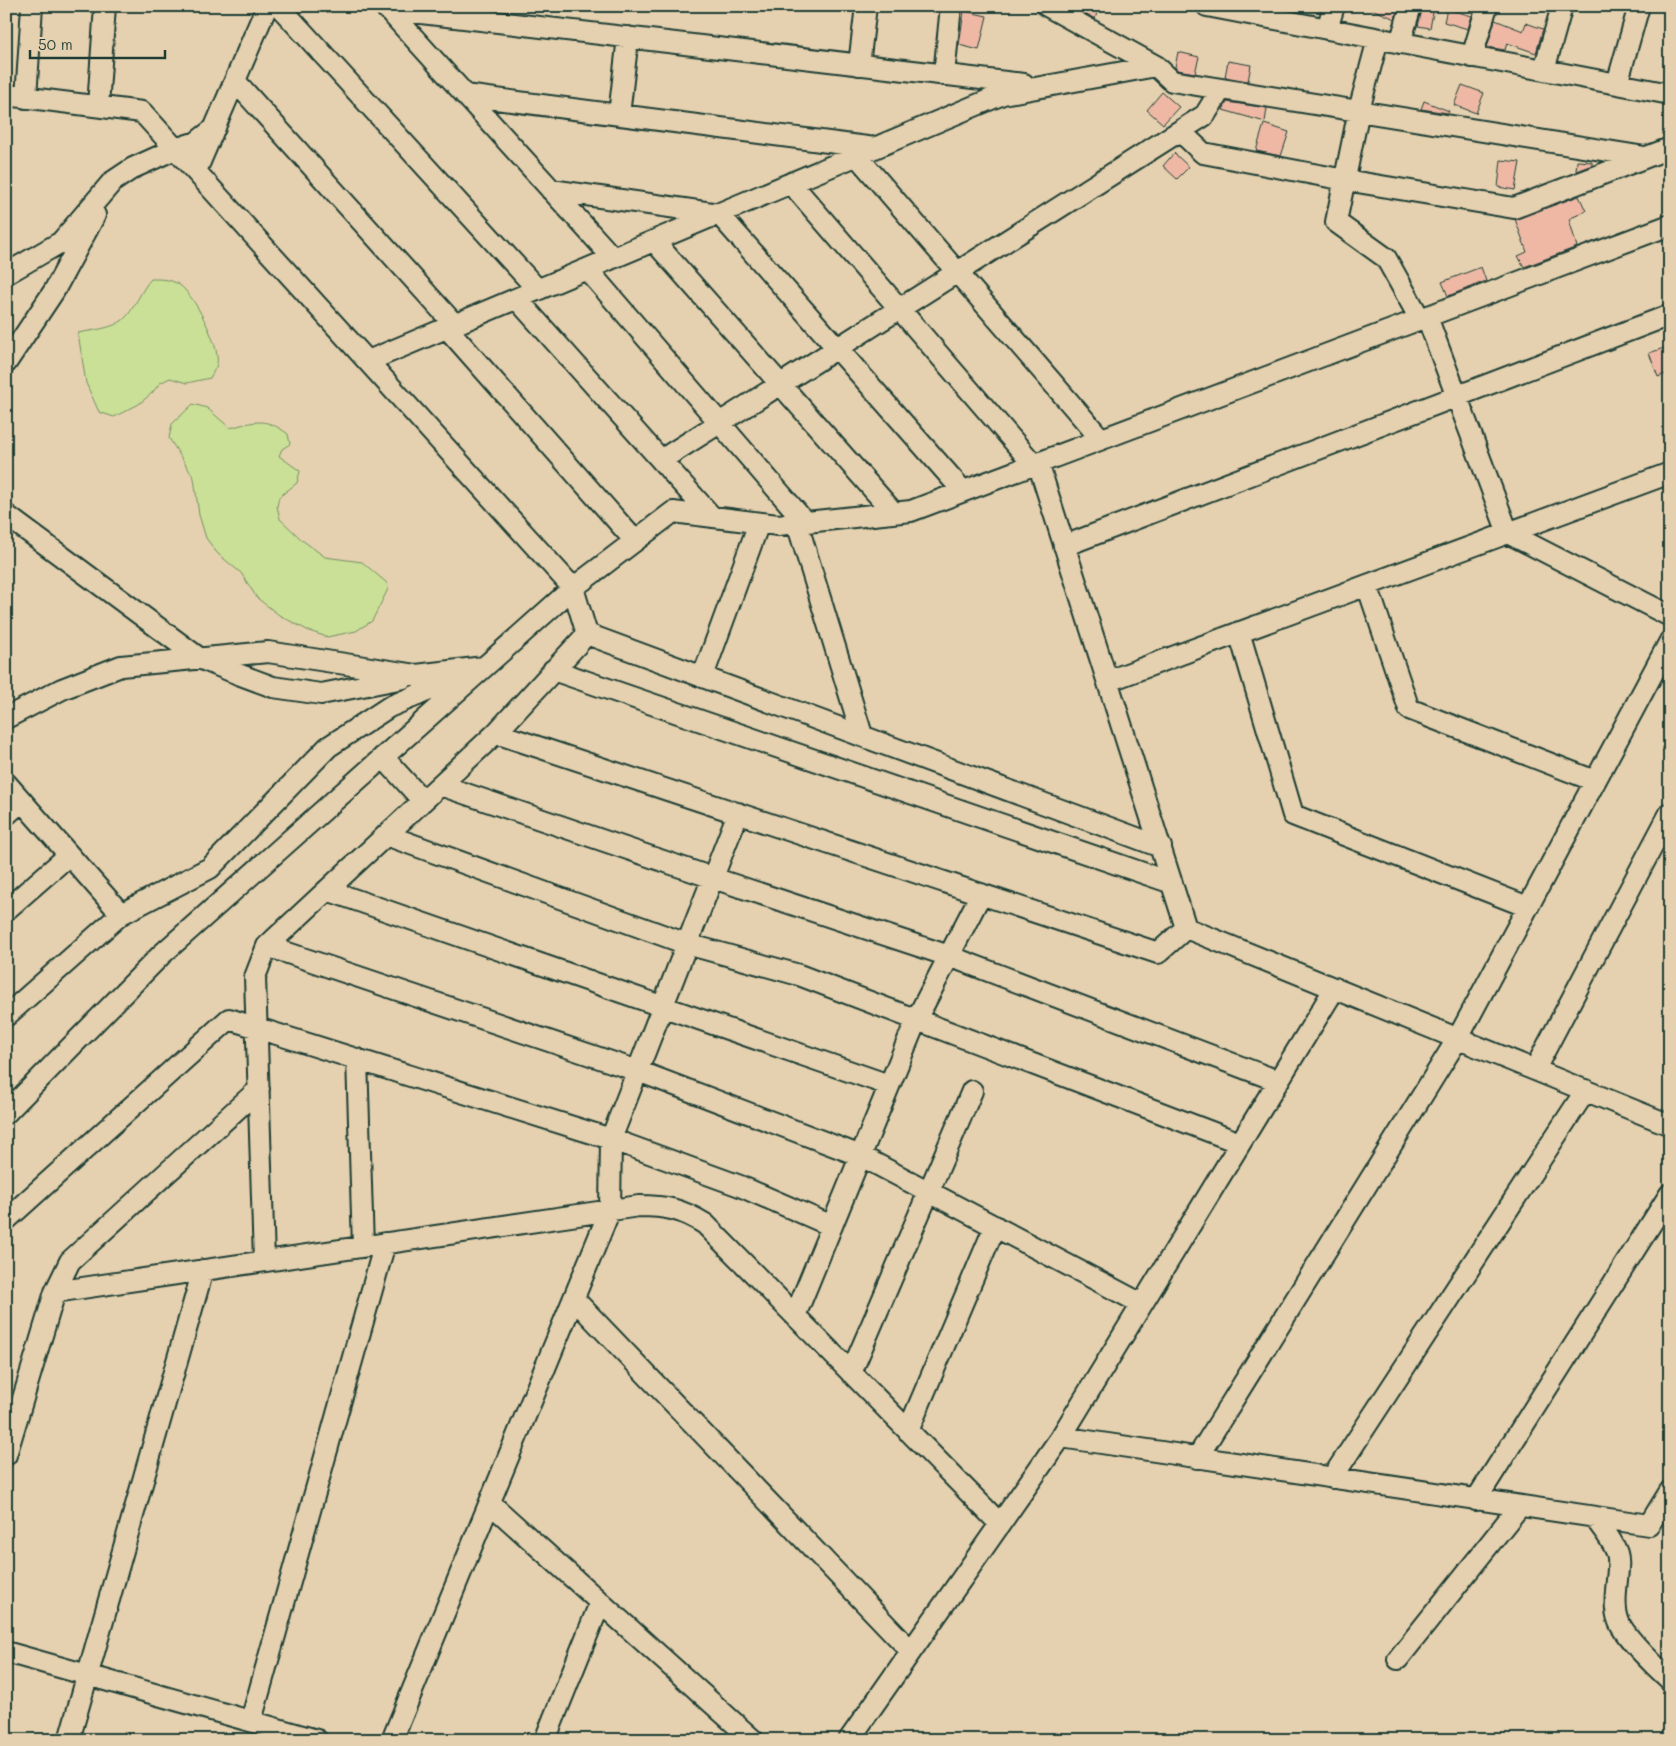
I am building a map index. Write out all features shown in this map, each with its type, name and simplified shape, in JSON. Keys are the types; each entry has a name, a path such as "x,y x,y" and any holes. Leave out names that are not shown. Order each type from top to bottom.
{"street":[{"path":"26,98 32,6"},
{"path":"98,106 105,6"},
{"path":"196,171 268,6"},
{"path":"278,6 538,290"},
{"path":"859,65 866,6"},
{"path":"944,75 951,6"},
{"path":"1047,6 1156,66 1172,81 1645,157"},
{"path":"1207,6 1264,12 1327,29 1670,94"},
{"path":"1327,29 1334,6"},
{"path":"1400,43 1411,6"},
{"path":"1472,57 1487,6"},
{"path":"1544,70 1562,6"},
{"path":"1617,84 1639,6"},
{"path":"386,7 1044,86"},
{"path":"386,7 613,258"},
{"path":"619,115 628,37"},
{"path":"1378,38 1359,110 1336,222 1386,258 1424,318 1457,396 1508,533 1670,616"},
{"path":"368,361 1003,94 1156,66"},
{"path":"235,80 635,541"},
{"path":"662,460 1205,115 1220,89"},
{"path":"6,95 142,112 573,588 587,634"},
{"path":"465,95 619,115 866,152 957,272 1101,439"},
{"path":"6,274 61,242 112,182 133,168 197,142 215,128"},
{"path":"1180,130 1203,153 1345,180 1514,208 1670,148"},
{"path":"6,363 54,291 112,182"},
{"path":"791,184 1036,464 1108,681 1186,928"},
{"path":"551,190 719,214 963,491"},
{"path":"6,1112 160,955 573,588 672,512 778,525 911,511 1670,225"},
{"path":"654,241 894,513"},
{"path":"587,269 720,423 801,522 862,735"},
{"path":"517,299 712,517"},
{"path":"1064,546 1670,314"},
{"path":"1108,681 1670,473"},
{"path":"6,516 199,658 273,687 321,694 416,675 484,667"},
{"path":"703,676 759,523"},
{"path":"1367,585 1409,709 1595,781"},
{"path":"1239,632 1293,815 1528,907"},
{"path":"587,634 1161,846"},
{"path":"264,1262 255,977 267,946 496,733 587,634"},
{"path":"1197,1458 1458,1038 1670,641"},
{"path":"6,718 62,689 121,666 268,652 416,675"},
{"path":"6,1016 121,914 210,868 328,747 390,707 484,667"},
{"path":"554,670 1172,883"},
{"path":"496,733 1158,953 1186,928"},
{"path":"383,757 423,801"},
{"path":"6,783 121,914"},
{"path":"440,784 713,878 949,956 1278,1081"},
{"path":"6,814 22,801"},
{"path":"1535,1069 1670,813"},
{"path":"392,1740 610,1210 611,1139 738,814"},
{"path":"386,835 687,944 799,975 917,1018 1240,1142"},
{"path":"6,910 69,855"},
{"path":"327,890 889,1085"},
{"path":"795,1316 917,1018 981,894"},
{"path":"1186,928 1670,1125"},
{"path":"267,946 638,1071 861,1156 1142,1304"},
{"path":"849,1740 1061,1437 1335,988"},
{"path":"6,1220 229,1019 611,1139 740,1186 832,1226"},
{"path":"357,1059 363,1247"},
{"path":"6,1455 13,1409 55,1292 70,1261 259,1088"},
{"path":"1332,1478 1586,1090"},
{"path":"851,1373 972,1091"},
{"path":"1476,1500 1670,1194"},
{"path":"55,1292 610,1210 639,1206 664,1206 686,1212 705,1224 1000,1524"},
{"path":"908,1431 995,1226"},
{"path":"251,1721 386,1243"},
{"path":"69,1740 203,1270"},
{"path":"574,1299 911,1651"},
{"path":"1061,1437 1649,1525 1670,1491"},
{"path":"490,1503 753,1740"},
{"path":"1398,1659 1519,1507"},
{"path":"1594,1517 1608,1535 1617,1554 1614,1593 1619,1622 1650,1662 1670,1680"},
{"path":"545,1740 600,1603"},
{"path":"6,1652 317,1740"}],"green space":[{"path":"151,279 175,282 191,297 205,321 215,345 217,364 210,378 187,383 170,378 160,383 139,404 114,417 99,412 86,383 78,333 108,327 124,319"},
{"path":"193,404 207,408 230,428 260,422 273,425 288,434 290,444 282,449 279,456 300,471 297,483 279,497 277,506 280,519 302,540 325,557 362,562 387,583 388,589 372,621 356,631 327,637 309,631 279,615 257,598 241,573 217,553 206,538 199,515 194,478 169,438 172,424"}],"building":[{"path":"1072,6 1099,6 1095,19"},
{"path":"1365,6 1399,6 1395,19"},
{"path":"1423,6 1434,8 1430,28 1418,26"},
{"path":"1447,9 1472,16 1468,29 1444,22"},
{"path":"964,11 987,16 979,50 959,45"},
{"path":"1495,20 1523,31 1526,23 1543,29 1536,53 1507,43 1505,50 1487,47"},
{"path":"1178,52 1199,57 1195,73 1177,70 1175,67"},
{"path":"1228,61 1251,65 1248,81 1225,77"},
{"path":"1462,85 1484,93 1476,113 1454,105"},
{"path":"1162,92 1179,107 1163,124 1147,110"},
{"path":"1424,101 1449,111 1448,113 1421,109"},
{"path":"1227,102 1267,108 1265,122 1223,110"},
{"path":"1264,124 1289,132 1281,156 1256,151"},
{"path":"1174,153 1189,167 1177,179 1163,166"},
{"path":"1501,160 1520,162 1515,190 1498,187"},
{"path":"1577,161 1592,162 1592,165 1576,171"},
{"path":"1579,196 1586,211 1569,219 1577,247 1524,267 1518,256 1527,252 1515,219"},
{"path":"1481,267 1486,281 1448,296 1442,282"},
{"path":"1670,346 1670,372 1658,377 1649,353"}]}
